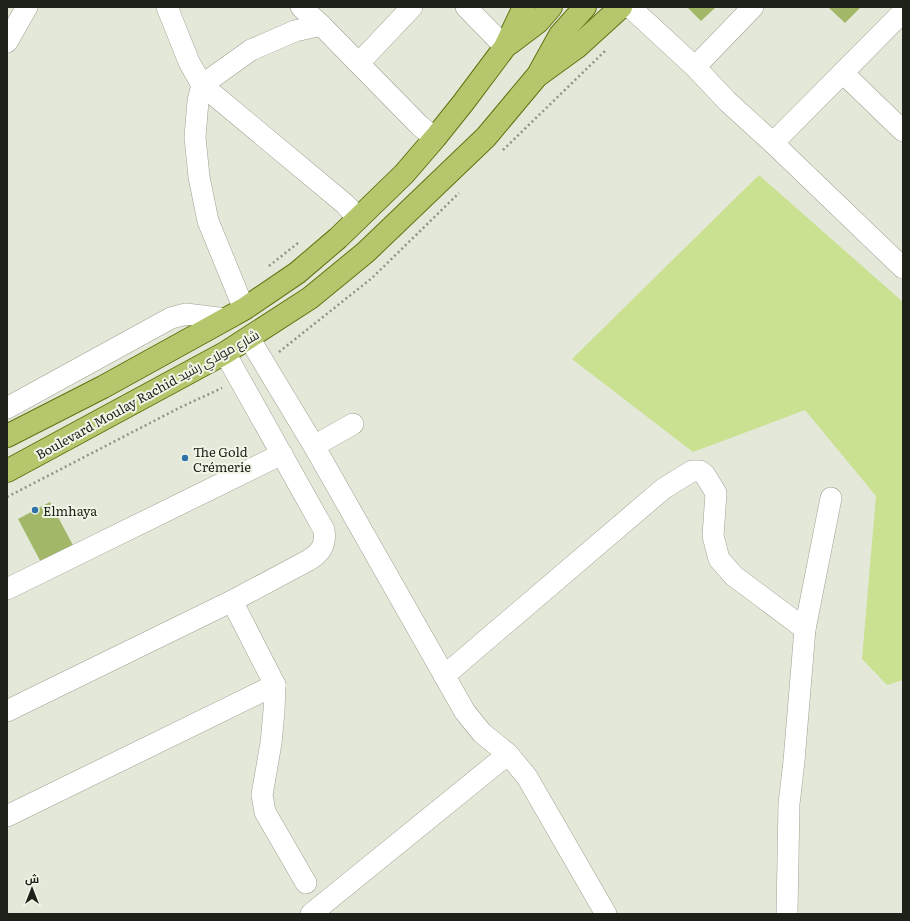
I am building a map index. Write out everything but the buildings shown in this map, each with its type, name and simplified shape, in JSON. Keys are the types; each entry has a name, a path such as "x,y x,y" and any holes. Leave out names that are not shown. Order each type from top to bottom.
{"main road":[{"name":"Boulevard Moulay Rachid شارع مولاي رشيد","path":"7,436 103,388 235,314 297,273 338,238 404,174 435,138 505,47 524,7"},
{"path":"505,47 538,22 551,7"},
{"path":"537,76 560,35 585,7"},
{"name":"Boulevard Moulay Rachid شارع مولاي رشيد","path":"7,472 225,353 310,298 366,252 486,137 537,76 576,48 621,7"}],"street":[{"path":"7,42 27,7"},
{"path":"167,7 189,62 202,85 345,204 358,218"},
{"path":"301,7 320,24 420,126 435,138"},
{"path":"359,63 412,7"},
{"path":"466,7 505,47"},
{"path":"630,7 695,67 728,102 773,143 903,268"},
{"path":"695,67 753,7"},
{"path":"773,143 903,12"},
{"path":"7,408 171,318 186,314 235,314 208,221 199,177 195,137 198,101 202,85 251,50 295,31 320,24"},
{"path":"843,72 903,131"},
{"path":"249,338 314,446 465,712 482,733 508,754 527,777 606,914"},
{"path":"7,711 232,601 309,560 317,555 323,548 325,539 324,530 225,353"},
{"path":"314,446 354,424"},
{"path":"7,589 282,454"},
{"path":"444,676 663,489 692,471 700,471 705,475 716,493 714,536 719,559 734,576 805,629"},
{"path":"787,914 788,804 794,761 805,629 831,498"},
{"path":"232,601 274,685 274,712 271,743 262,795 265,812 306,883"},
{"path":"7,816 274,685"},
{"path":"312,914 508,754"}],"path":[{"path":"267,267 304,238"}],"green space":[{"path":"759,175 903,302 903,680 887,685 862,659 876,496 805,410 693,452 572,359"}],"place":[{"name":"The Gold Crémerie","path":"185,458"},
{"name":"Elmhaya","path":"35,510"}]}
